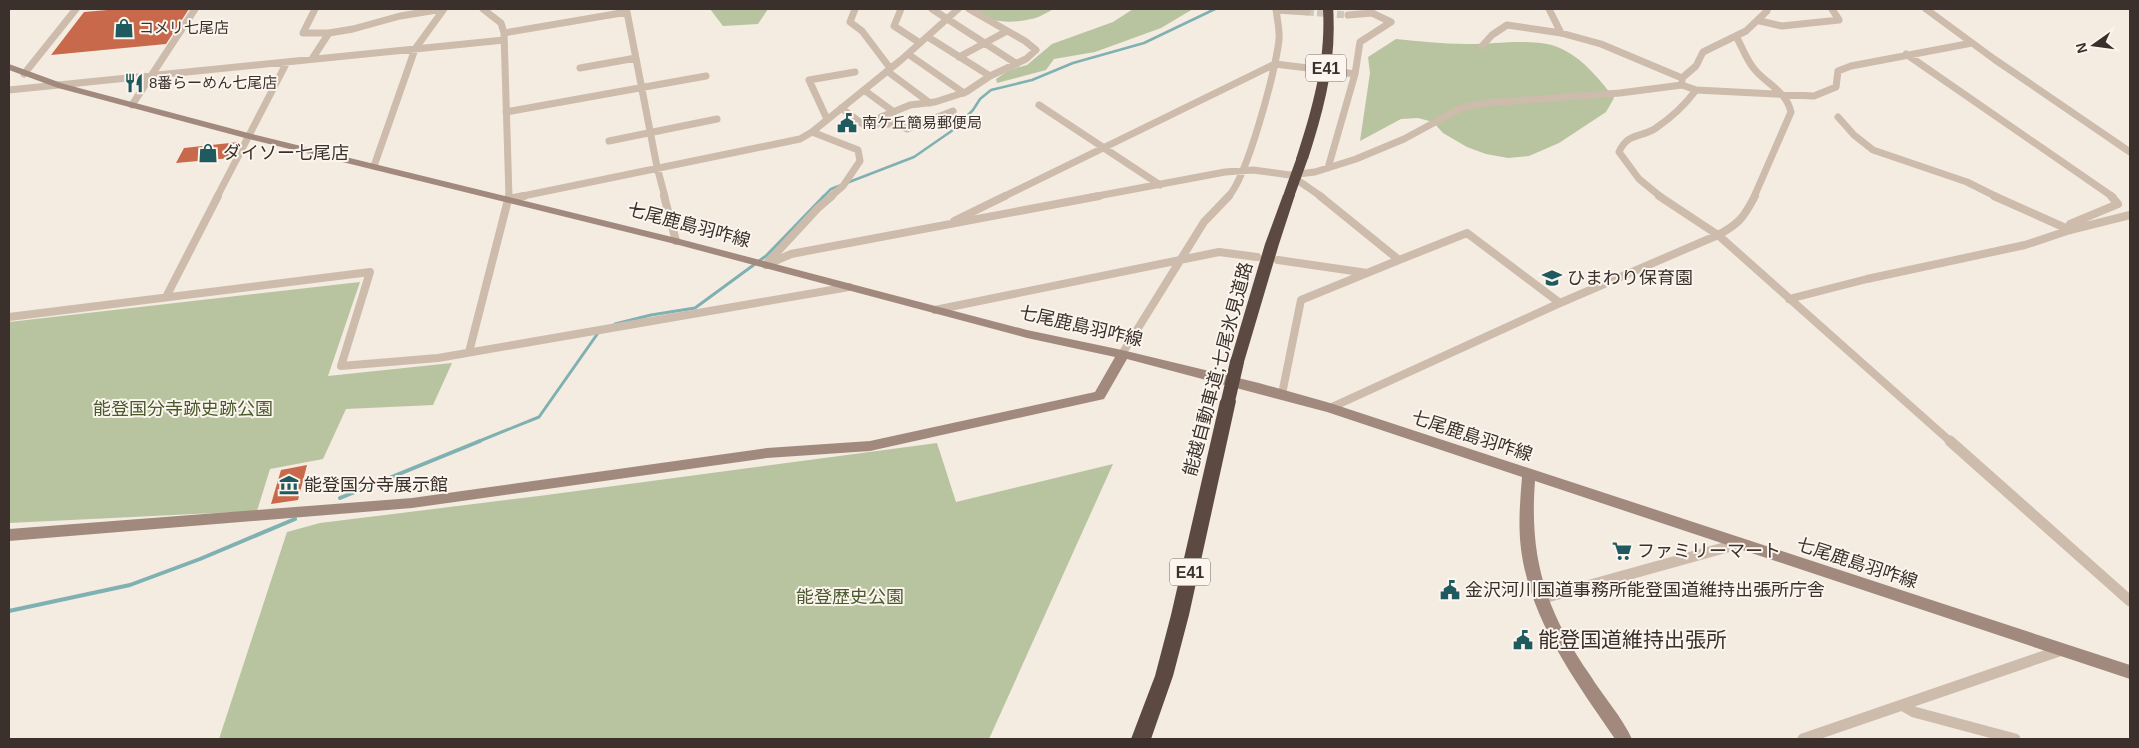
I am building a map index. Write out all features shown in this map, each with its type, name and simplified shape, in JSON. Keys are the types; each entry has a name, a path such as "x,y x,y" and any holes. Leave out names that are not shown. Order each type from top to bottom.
{"highway":[{"name":"能越自動車道;七尾氷見道路","path":"1142,739 1164,676 1180,615 1237,362 1272,244 1322,95 1329,42 1328,9"}],"main road":[{"name":"七尾鹿島羽咋線","path":"9,67 61,86 249,136 676,240 1027,334 1122,354 1282,394 1330,408 2130,672"},
{"path":"9,535 412,503 767,454 870,446 1099,396 1120,362 1122,354"},
{"path":"1529,474 1526,496 1526,524 1530,560 1540,598 1560,642 1624,739"}],"street":[{"path":"24,74 76,9"},
{"path":"132,105 195,9"},
{"path":"315,9 303,34 353,29 400,16 443,9"},
{"path":"374,166 416,49 443,9"},
{"path":"470,352 509,199 504,36 501,23 483,9"},
{"path":"855,9 850,22 862,31 888,70 930,103"},
{"path":"900,9 894,26 920,44"},
{"path":"932,9 1017,64"},
{"path":"509,199 800,139 812,132 908,54 958,9"},
{"path":"874,124 881,117 910,105 930,103 964,93 990,76 1026,59 1036,50 1025,41 969,9"},
{"path":"1122,354 1204,222 1233,192 1244,171 1275,64 1279,37 1276,9 1307,12"},
{"path":"1549,9 1561,33"},
{"path":"760,263 791,254 1225,172 1254,170 1290,175 1316,172 1356,159 1404,139 1461,108 1486,104 1620,93 1682,81 1696,66 1703,52 1737,38 1760,21 1766,9"},
{"path":"1760,21 1782,26 1839,20 1832,9"},
{"path":"1926,9 2130,152"},
{"path":"1328,168 1355,74 1360,42 1391,22 1372,11 1348,15"},
{"path":"9,90 416,49 504,36 627,12 657,167 676,240"},
{"path":"1482,46 1492,35 1507,25 1561,33 1601,44 1682,81 1696,90 1814,96 1836,87 1838,72 1851,66 1906,54 1972,43"},
{"path":"960,57 1007,31"},
{"path":"312,59 329,32"},
{"path":"928,36 990,76"},
{"path":"1330,408 1560,303 1718,235 1744,218 1764,177 1791,112 1786,96 1755,70 1737,38"},
{"path":"908,54 964,93"},
{"path":"1906,54 2113,197 2118,204 2070,224 2070,230"},
{"path":"580,68 636,58"},
{"path":"166,298 288,62"},
{"path":"945,225 1275,64 1308,68"},
{"path":"827,119 809,80 855,72"},
{"path":"1342,72 1355,74"},
{"path":"506,112 706,76"},
{"path":"864,90 894,112"},
{"path":"1696,90 1684,107 1651,131 1626,139 1619,152 1633,176 1718,235 2130,601"},
{"path":"1038,105 1160,185"},
{"path":"841,108 864,125 898,124 907,129 953,110"},
{"path":"1838,117 1854,135 1873,150 1967,182 2014,206 2070,230"},
{"path":"609,141 717,119"},
{"path":"760,263 845,183 860,160 858,150 812,132"},
{"path":"1290,175 1308,186 1399,260"},
{"path":"1789,298 2025,245 2070,230 2130,215"},
{"path":"1282,394 1301,300 1467,233 1560,303"},
{"path":"935,310 1219,252 1257,258"},
{"path":"1278,260 1368,273"},
{"path":"9,317 370,272 340,366 438,358 849,287"},
{"path":"1540,598 1738,544"},
{"path":"1806,739 2062,650"},
{"path":"1902,705 1914,712 2015,739"}],"green space":[{"path":"710,9 768,9 758,24 723,26"},
{"path":"982,9 1054,9 1034,18 1010,22 988,18 977,11"},
{"path":"1133,9 1193,9 1161,28 1095,52 1054,59 1046,70 997,83 996,79 1009,70 1027,65 1052,44 1113,22"},
{"path":"1396,39 1456,44 1529,42 1554,46 1571,54 1585,65 1614,98 1606,112 1559,143 1529,156 1508,158 1486,154 1467,147 1443,133 1433,122 1418,118 1401,119 1360,141 1370,73 1368,57"},
{"name":"能登国分寺跡史跡公園","path":"360,282 328,376 452,363 433,405 346,409 323,459 270,469 257,511 9,523 9,322"},
{"name":"能登歴史公園","path":"937,443 956,502 1113,464 989,739 219,739 287,532 320,523"}],"building":[{"name":"コメリ七尾店","path":"119,9 189,9 166,44 51,55 84,12"},
{"name":"ダイソー七尾店","path":"239,142 231,158 176,163 184,148"},
{"name":"能登国分寺展示館","path":"307,465 298,500 271,504 281,470"}],"waterway":[{"path":"824,196 831,189 914,157 953,130 973,110 980,99 991,90 1032,80 1073,63 1144,43 1215,9"},
{"path":"615,324 651,315 695,308 766,256 824,196"},
{"path":"477,442 539,417 598,333"},
{"path":"340,498 480,441"},
{"path":"9,611 130,585 200,559 295,519"}],"tunnel":[{"path":"1307,12 1348,15"},
{"path":"1308,68 1341,72"}],"place":[{"name":"コメリ七尾店","path":"124,28"},
{"name":"8番らーめん七尾店","path":"134,83"},
{"name":"南ケ丘簡易郵便局","path":"847,123"},
{"name":"ダイソー七尾店","path":"208,153"},
{"name":"ひまわり保育園","path":"1552,278"},
{"name":"能登国分寺展示館","path":"289,485"},
{"name":"ファミリーマート","path":"1622,551"},
{"name":"金沢河川国道事務所能登国道維持出張所庁舎","path":"1450,590"},
{"name":"能登国道維持出張所","path":"1523,640"}]}
